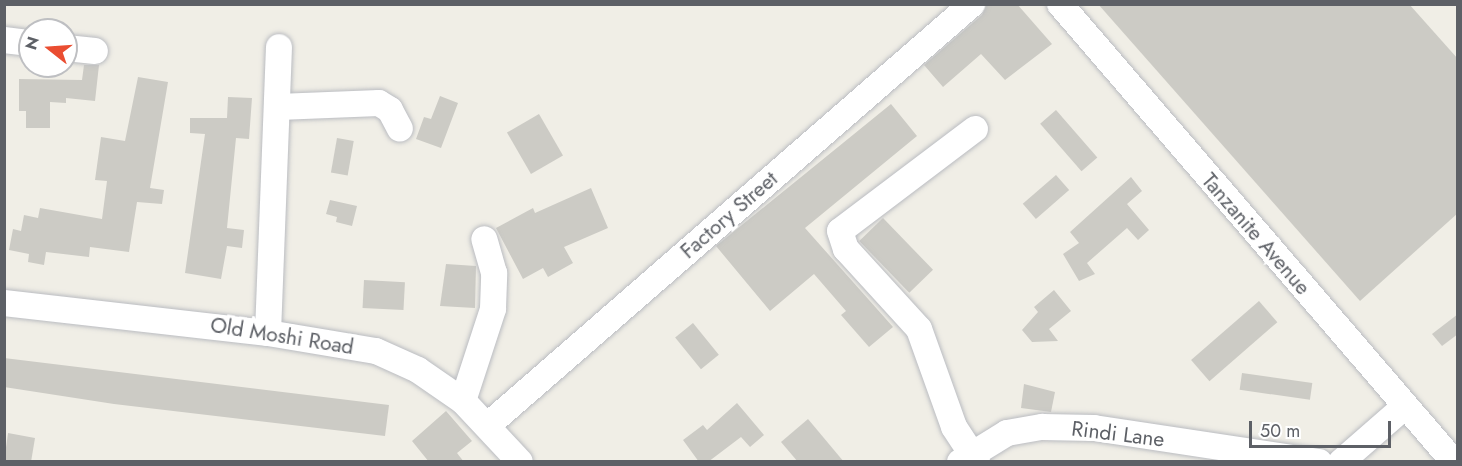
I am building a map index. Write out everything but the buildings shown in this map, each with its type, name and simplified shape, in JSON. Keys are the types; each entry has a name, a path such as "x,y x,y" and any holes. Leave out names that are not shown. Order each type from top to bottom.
{"street":[{"name":"Factory Street","path":"487,426 972,4"},
{"name":"Tanzanite Avenue","path":"1060,4 1404,407 1454,462"},
{"path":"268,333 279,47"},
{"path":"78,49 95,51"},
{"path":"278,107 379,103 390,110 400,129"},
{"path":"969,459 946,409 919,329 846,249 840,231 975,129"},
{"path":"463,401 493,309 494,273 484,239"},
{"name":"Old Moshi Road","path":"4,303 268,333 376,351 418,370 463,401 520,462"},
{"path":"1341,462 1404,407"},
{"name":"Rindi Lane","path":"969,459 1007,433 1042,427 1094,428 1319,462"}]}
